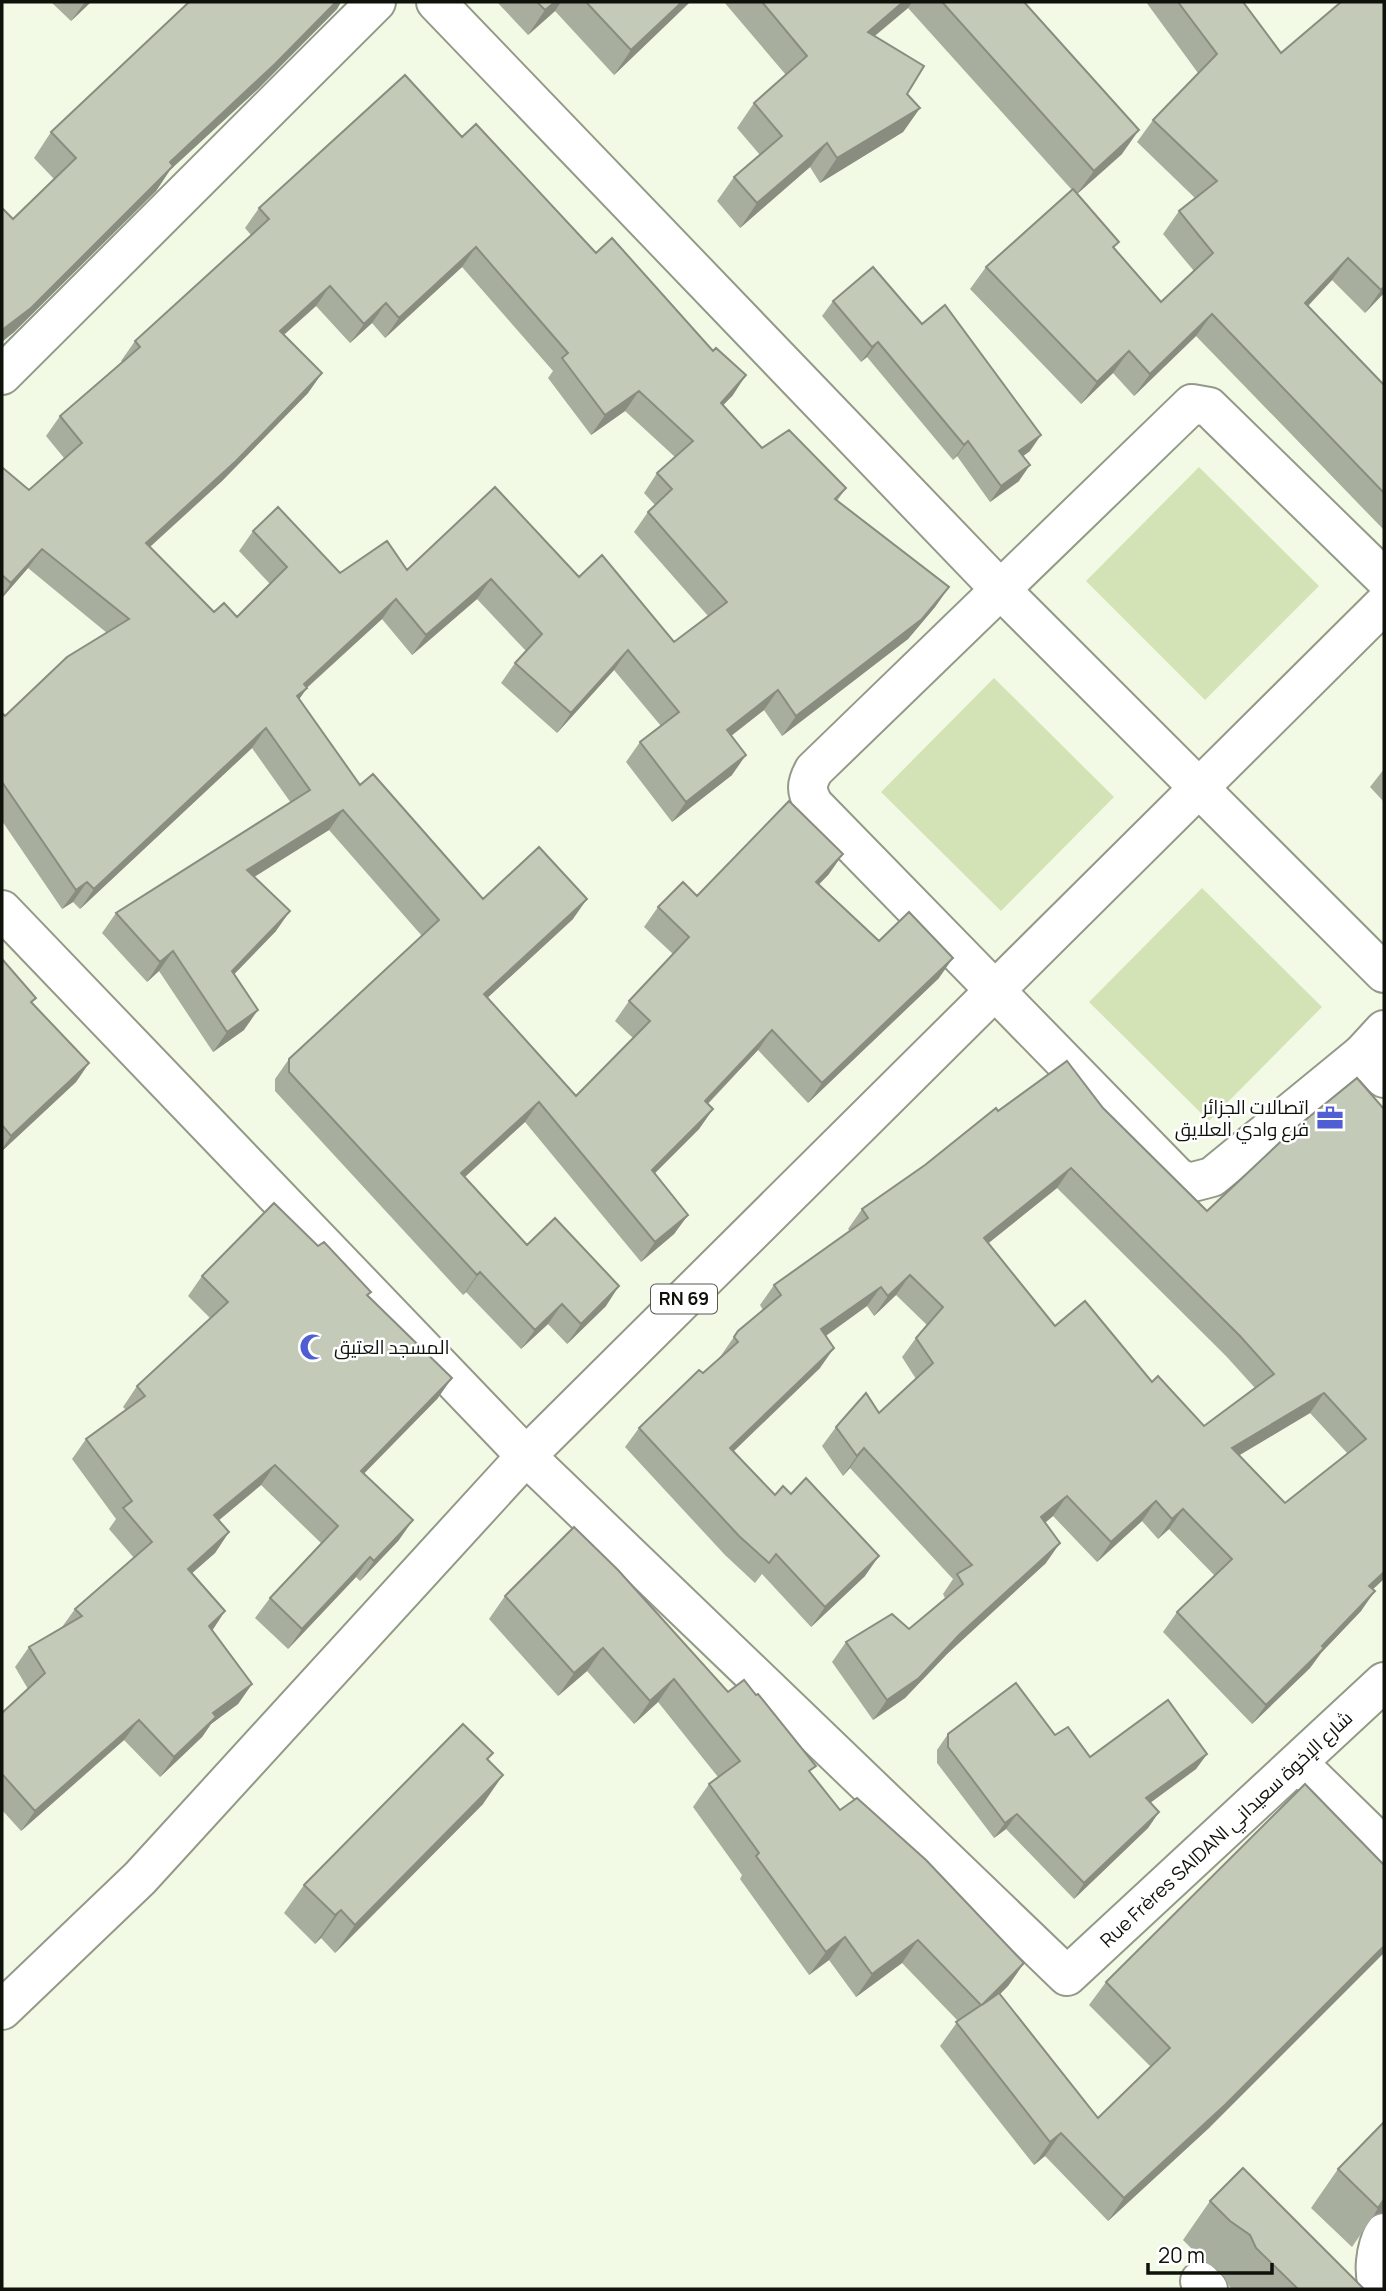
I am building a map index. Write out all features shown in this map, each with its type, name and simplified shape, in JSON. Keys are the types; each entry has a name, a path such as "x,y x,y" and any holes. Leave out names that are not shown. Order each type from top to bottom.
{"main road":[{"path":"2,375 376,2"},
{"path":"436,2 999,588 1384,974"},
{"path":"1377,1054 1212,1177 1189,1183 1177,1177 814,805 807,793 808,780 814,770 1187,407 1197,402 1209,407 1384,578"},
{"name":"RN 69","path":"2,2010 140,1878 526,1456 1384,604"},
{"path":"2,910 526,1456"},
{"name":"Rue Frères SAIDANI شارع الإخوة سعيداني","path":"526,1456 1067,1976 1384,1682"},
{"path":"1299,1763 1384,1847"},
{"path":"1380,2289 1376,2281 1378,2244 1384,2233"}],"green space":[{"path":"1199,467 1319,586 1205,700 1086,581"},
{"path":"994,678 1114,797 1001,911 881,792"},
{"path":"1202,888 1322,1007 1209,1121 1089,1002"}],"building":[{"path":"189,2 336,2 275,64 170,162 173,166 31,308 2,330 2,208 13,219 76,158 51,132"},
{"path":"537,2 555,2 545,10"},
{"path":"586,2 682,2 631,50"},
{"path":"762,2 903,2 868,32 924,66 907,94 920,108 837,158 827,143 757,203 734,177 782,136 754,103 807,56"},
{"path":"942,2 1024,2 1139,130 1094,171"},
{"path":"1178,2 1243,2 1281,53 1341,2 1384,2 1384,287 1381,290 1348,258 1305,303 1384,385 1384,493 1212,314 1150,374 1129,351 1097,382 986,267 1073,189 1119,242 1113,247 1161,302 1213,253 1179,211 1217,181 1153,120 1217,54"},
{"path":"405,75 462,137 476,124 596,253 612,238 713,351 716,348 746,375 721,403 762,448 789,430 846,488 835,499 949,587 922,619 796,716 778,690 727,730 746,755 686,802 640,742 679,712 628,650 571,713 515,663 542,634 491,579 426,635 396,599 304,684 307,688 297,696 360,785 373,774 483,899 539,847 587,899 484,994 576,1096 650,1021 629,1001 689,937 658,907 683,882 697,896 789,801 843,854 816,882 879,941 909,912 953,958 822,1083 772,1030 705,1101 713,1109 652,1170 688,1215 655,1242 539,1102 461,1173 527,1245 555,1218 619,1286 581,1324 562,1304 535,1330 480,1272 477,1275 289,1072 289,1059 439,920 343,810 247,870 290,911 232,971 258,1010 227,1032 173,951 160,962 116,913 310,790 266,728 94,889 87,882 76,890 2,782 2,713 5,716 67,657 129,619 42,549 11,583 2,575 2,469 29,490 82,443 60,416 140,347 135,341 269,219 259,208","holes":["476,247 568,353 562,358 605,415 639,391 693,441 657,473 672,489 648,512 727,602 674,642 602,555 579,577 495,487 407,570 387,541 340,573 278,507 253,531 287,567 237,617 224,603 214,612 146,543 236,461 322,373 280,331 330,286 364,324 386,303 399,318"]},
{"path":"873,267 922,324 945,305 1041,435 1019,451 1030,465 1001,486 968,441 964,445 878,342 872,347 833,301"},
{"path":"2,959 36,998 31,1002 89,1063 11,1136 2,1125"},
{"path":"1067,1061 1103,1108 1207,1211 1293,1130 1357,1078 1384,1109 1384,1572 1369,1586 1375,1591 1322,1646 1324,1648 1266,1705 1177,1612 1232,1559 1183,1509 1172,1519 1156,1501 1111,1542 1067,1496 1041,1517 1060,1543 960,1634 919,1678 887,1700 846,1642 892,1614 909,1629 963,1584 957,1574 972,1565 864,1448 857,1456 836,1427 866,1393 879,1413 933,1363 916,1338 943,1307 910,1275 888,1296 881,1287 821,1329 834,1348 730,1448 775,1495 783,1486 791,1494 806,1478 879,1556 825,1607 776,1554 769,1563 739,1536 639,1428 699,1370 703,1373 738,1342 734,1337 738,1331 781,1295 774,1285 868,1218 862,1209 925,1165 996,1108 998,1111","holes":["1071,1168 1240,1336 1274,1374 1204,1426 1158,1376 1152,1382 1085,1301 1055,1326 984,1238","1324,1393 1366,1439 1285,1503 1232,1448"]},
{"path":"274,1203 318,1246 324,1242 371,1292 367,1295 452,1378 361,1471 413,1520 374,1561 370,1557 302,1629 270,1598 338,1526 275,1465 214,1515 229,1532 188,1569 225,1611 209,1626 252,1684 213,1713 216,1717 174,1757 139,1720 35,1811 2,1774 2,1713 45,1673 29,1647 82,1616 75,1609 152,1542 123,1508 132,1501 86,1439 145,1396 137,1386 228,1302 202,1276"},
{"path":"574,1527 618,1570 728,1692 744,1680 756,1695 758,1694 816,1766 809,1771 840,1810 857,1798 926,1860 1024,1963 982,2005 999,1993 1098,2118 1170,2048 1106,1982 1305,1784 1384,1865 1384,1946 1226,2104 1124,2198 1061,2133 1050,2142 956,2022 981,2005 918,1940 872,1974 845,1937 826,1952 756,1856 759,1853 709,1784 740,1761 674,1679 650,1701 603,1648 574,1673 505,1596"},
{"path":"1016,1683 1055,1735 1068,1727 1090,1757 1168,1700 1207,1754 1146,1798 1159,1812 1084,1883 1017,1814 1005,1823 948,1747 948,1734"},
{"path":"463,1724 493,1753 487,1759 503,1775 355,1925 341,1910 335,1915 304,1885"},
{"path":"1384,2122 1384,2199 1378,2208 1338,2169"},
{"path":"1243,2168 1364,2289 1298,2289 1256,2248 1250,2235 1230,2221 1210,2201"}],"place":[{"name":"اتصالات الجزائر فرع وادي العلايق","path":"1330,1118"},
{"name":"المسجد العتيق","path":"313,1347"}]}
